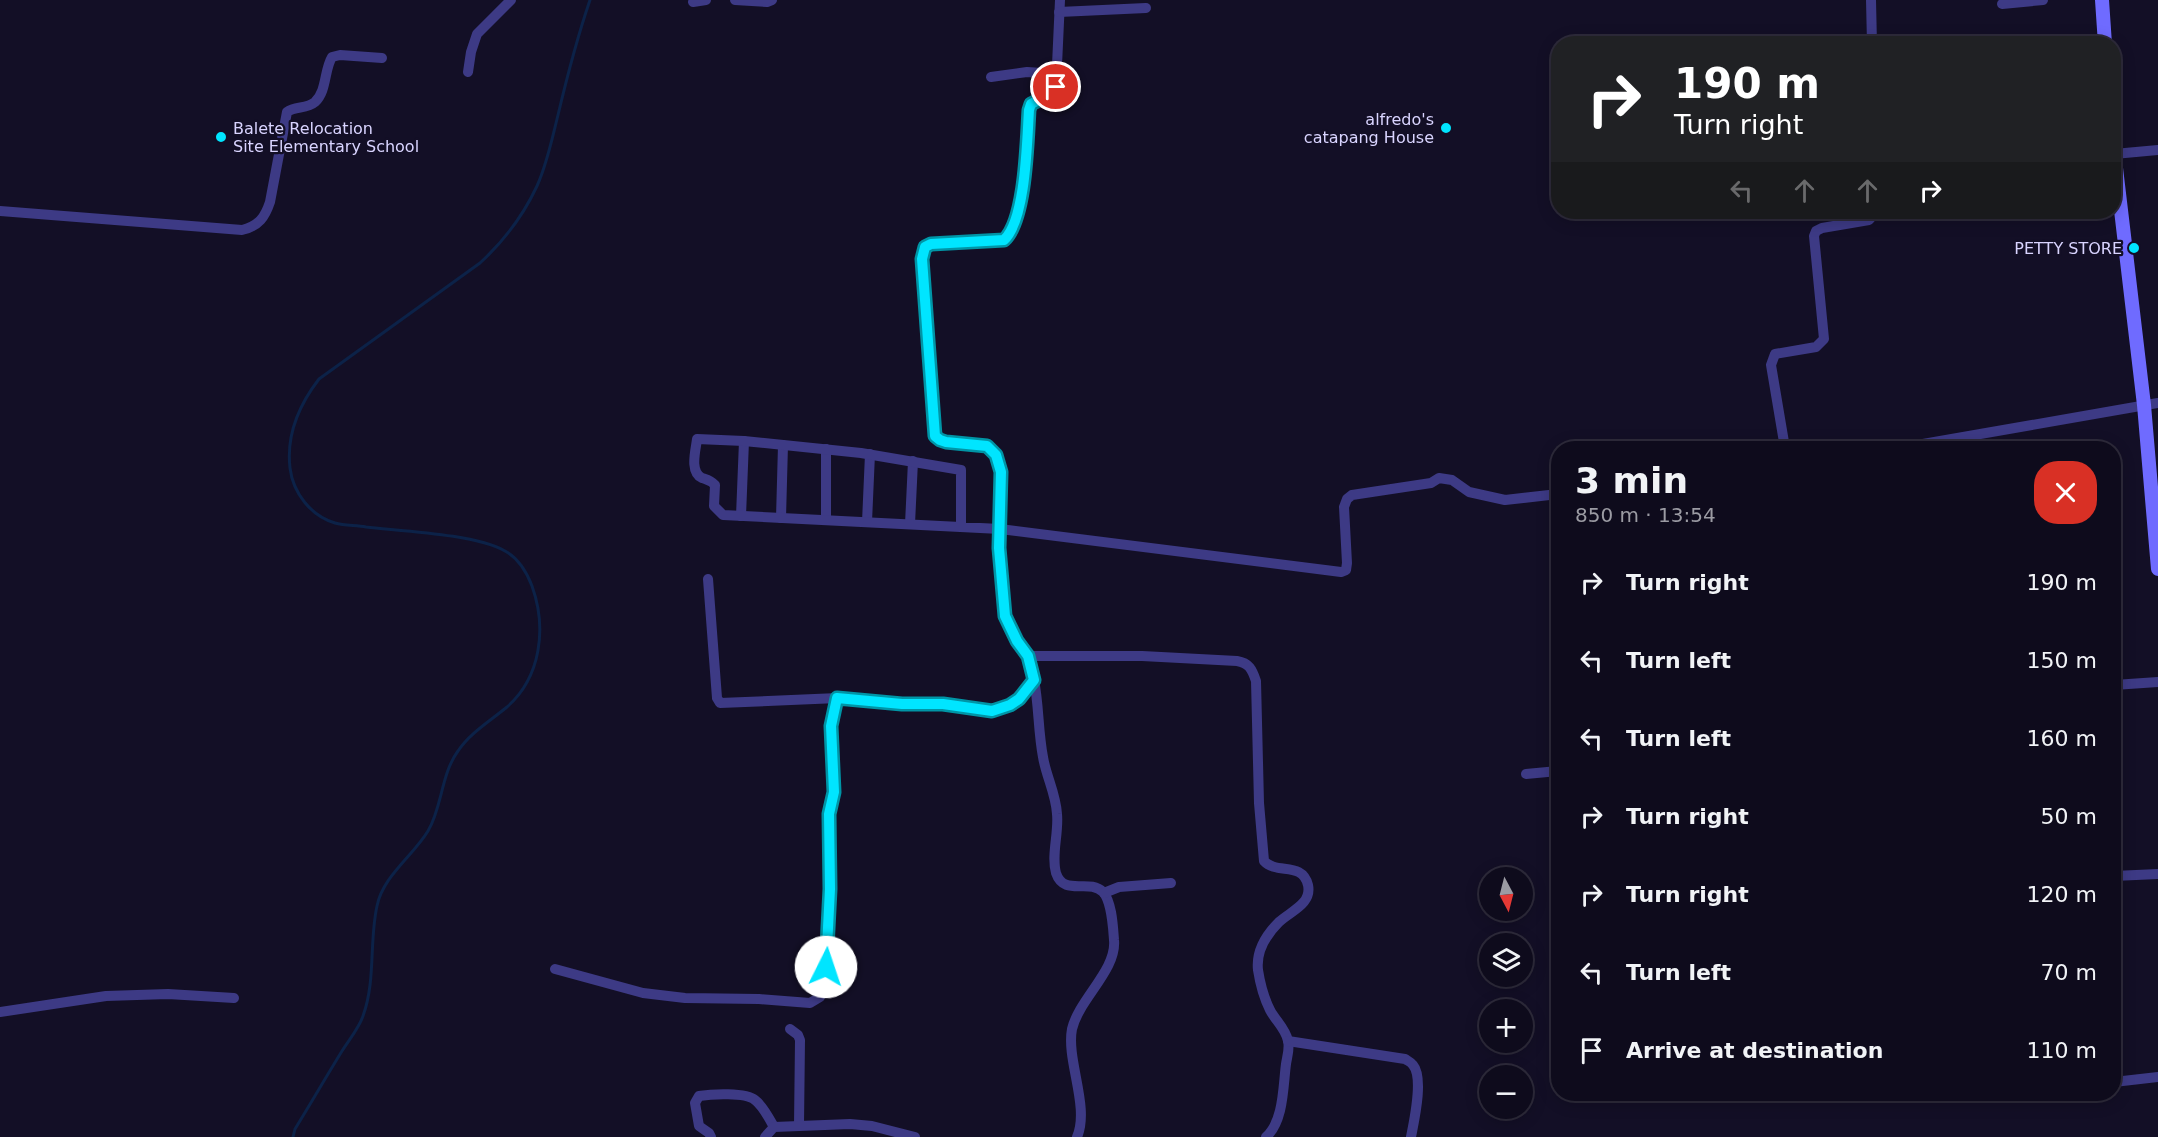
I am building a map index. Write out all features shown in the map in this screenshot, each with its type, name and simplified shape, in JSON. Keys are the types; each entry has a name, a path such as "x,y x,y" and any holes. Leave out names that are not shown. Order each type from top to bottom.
{"street":[{"path":"468,72 477,34 511,0"},
{"path":"693,2 706,0"},
{"path":"735,0 767,2 772,0"},
{"path":"1060,0 1056,87 1053,92 1035,100 1029,110 1020,203 1009,235 1004,240 931,244 925,247 923,252 935,436 946,442 987,446 996,455 1001,472 1001,590 1005,616 1017,641 1028,656 1034,680 1042,753 1057,813 1056,873 1067,886 1092,887 1104,893 1109,908 1114,952 1084,1002 1073,1027 1071,1039 1080,1120 1077,1137"},
{"path":"1871,0 1872,36"},
{"path":"2002,3 2043,0"},
{"path":"2102,0 2104,36"},
{"path":"1059,12 1146,8"},
{"path":"0,210 242,230 252,228 266,214 270,202 287,112 293,108 310,105 317,100 332,57 340,55 382,58"},
{"path":"991,77 1027,72 1057,74"},
{"path":"2121,153 2158,150"},
{"path":"2121,212 2144,405 2158,569"},
{"path":"1784,441 1772,365 1776,354 1816,347 1824,339 1814,236 1816,231 1822,228 1870,219"},
{"path":"1940,441 2158,403"},
{"path":"961,527 962,470 870,454 744,441 697,439 694,465 696,474 710,479 715,485 714,506 723,515 1000,529 1341,572 1346,570 1347,563 1344,507 1347,499 1352,495 1431,483 1439,478 1452,480 1469,492 1504,500 1551,495"},
{"path":"741,516 744,441"},
{"path":"781,518 783,445"},
{"path":"826,449 826,520"},
{"path":"867,522 870,454"},
{"path":"910,524 913,461"},
{"path":"708,579 717,698 720,703 837,698 902,704 943,704 992,711 1010,705 1019,699 1034,680"},
{"path":"1028,656 1142,656 1237,661 1246,663 1252,669 1256,681 1259,803 1264,861 1269,867 1275,869 1291,868 1300,871 1307,882 1308,889 1306,899 1301,906 1278,923 1261,947 1258,958 1258,972 1266,1000 1288,1041 1281,1107 1266,1137"},
{"path":"2121,685 2158,682"},
{"path":"555,969 615,987 659,996 759,999 802,1004 810,1003 820,997 824,986 830,889 829,814 834,792 831,726 837,698"},
{"path":"1526,774 1551,772"},
{"path":"2121,876 2158,874"},
{"path":"1104,893 1119,887 1171,883"},
{"path":"0,1012 106,996 168,994 234,998"},
{"path":"790,1029 798,1035 800,1040 799,1125"},
{"path":"1288,1041 1405,1059 1414,1065 1418,1077 1411,1137"},
{"path":"2121,1081 2158,1077"},
{"path":"711,1137 709,1132 699,1126 695,1103 699,1096 750,1097 756,1100 774,1127"},
{"path":"765,1137 774,1127 850,1124 872,1126 915,1137"}],"waterway":[{"path":"293,1137 295,1129 363,1016 370,989 373,933 380,895 385,885 422,840 433,822 448,770 458,751 474,733 507,707 527,681 534,667 540,635 537,602 528,576 522,566 505,551 492,545 457,537 339,524 318,515 299,495 292,477 289,455 292,432 305,399 319,379 480,263 505,237 519,218 532,197 544,169 572,58 590,0"}],"place":[{"name":"alfredo's catapang House","path":"1446,128"},
{"name":"Balete Relocation Site Elementary School","path":"221,137"},
{"name":"PETTY STORE","path":"2134,248"}],"route":[{"path":"826,967 830,889 829,814 834,798 831,726 837,698 902,704 957,705 992,711 1001,709 1019,699 1034,680 1028,656 1017,641 1005,616 999,548 1001,472 996,455 987,446 946,442 935,436 922,259 925,247 931,244 1004,240 1009,235 1020,203 1029,110 1035,100 1049,95 1056,87"}]}
